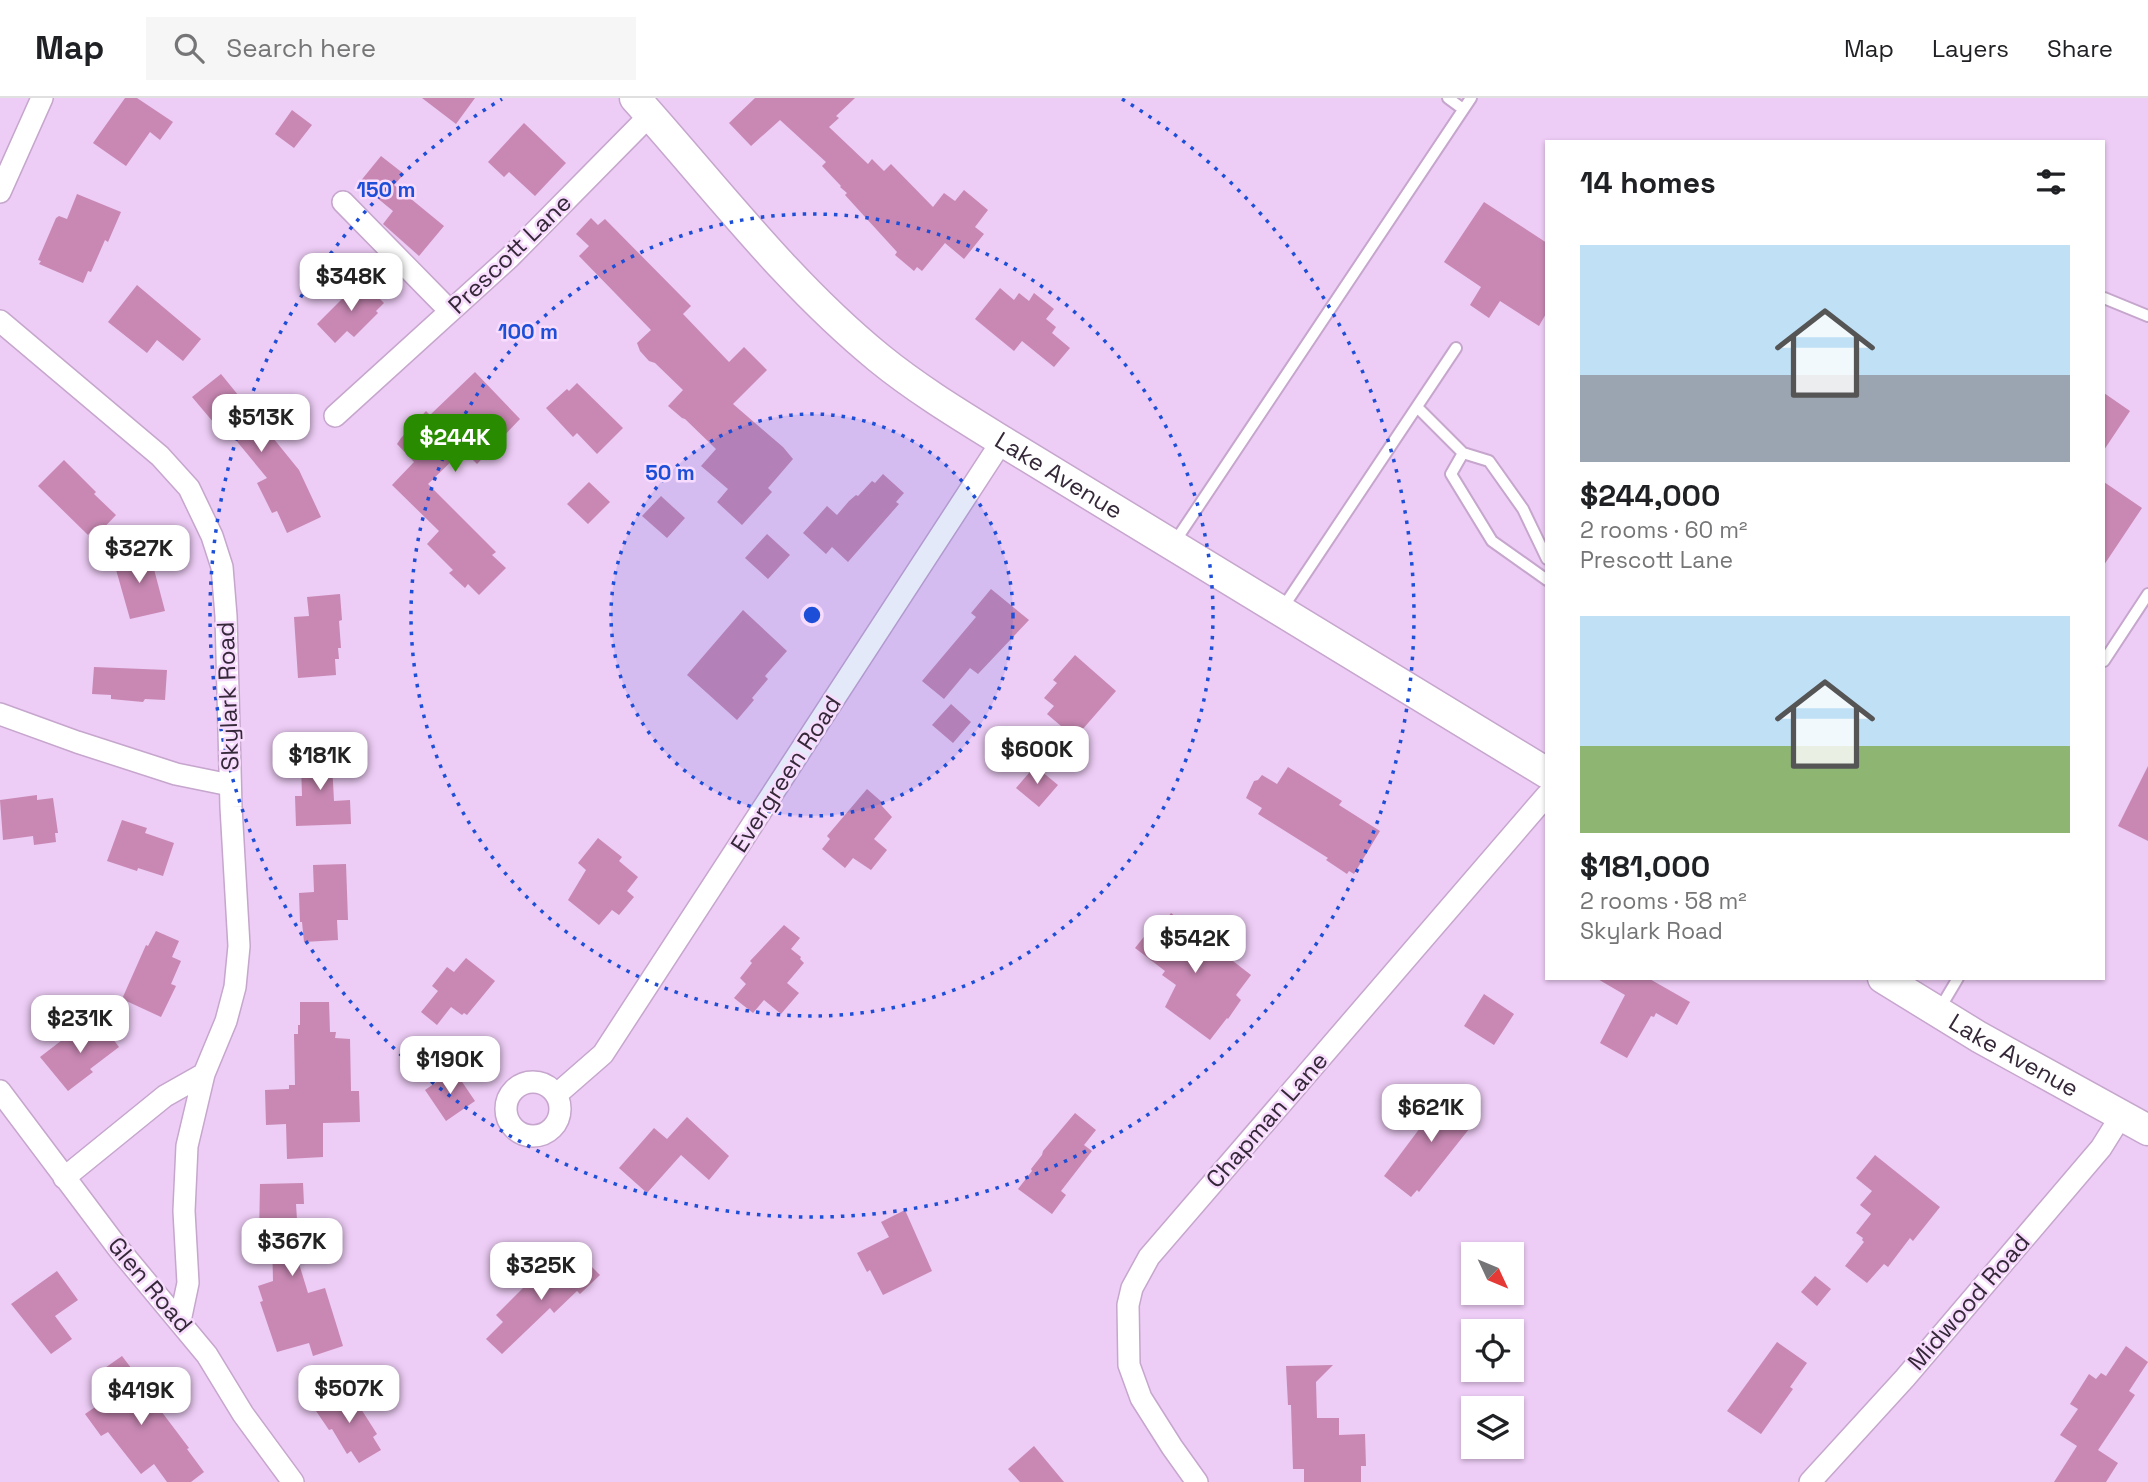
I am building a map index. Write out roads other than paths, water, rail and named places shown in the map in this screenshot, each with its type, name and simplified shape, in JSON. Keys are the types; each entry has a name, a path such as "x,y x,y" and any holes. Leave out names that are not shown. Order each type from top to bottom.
{"main road":[{"name":"Lake Avenue","path":"643,107 823,309 879,358 925,392 1545,772"},
{"name":"Lake Avenue","path":"1886,980 1979,1037 2148,1130"}],"street":[{"path":"0,192 42,98"},
{"name":"Prescott Lane","path":"335,416 510,257 643,107"},
{"path":"343,202 450,311"},
{"name":"Skylark Road","path":"0,321 160,456 188,488 212,536 222,567 239,946 235,987 226,1021 204,1074 187,1146 184,1210 188,1283 180,1321"},
{"name":"Evergreen Road","path":"556,1096 603,1054 1002,441"},
{"path":"0,714 176,774 230,785"},
{"name":"Chapman Lane","path":"1197,1482 1141,1398 1129,1365 1128,1305 1132,1288 1149,1257 1545,797"},
{"path":"64,1178 165,1096 204,1074"},
{"name":"Glen Road","path":"0,1091 117,1248 208,1355 243,1414 293,1482"},
{"name":"Midwood Road","path":"1810,1482 1905,1378 2101,1148 2121,1116"}],"lane":[{"path":"1447,98 1464,109"},
{"path":"1172,545 1471,98"},
{"path":"2105,298 2148,316"},
{"path":"1280,611 1456,348"},
{"path":"1417,407 1463,453 1489,461 1523,509 1545,555"},
{"path":"1463,453 1451,474 1492,541 1545,579"},
{"path":"2105,659 2148,594"},
{"path":"1938,1012 1957,980"}]}
